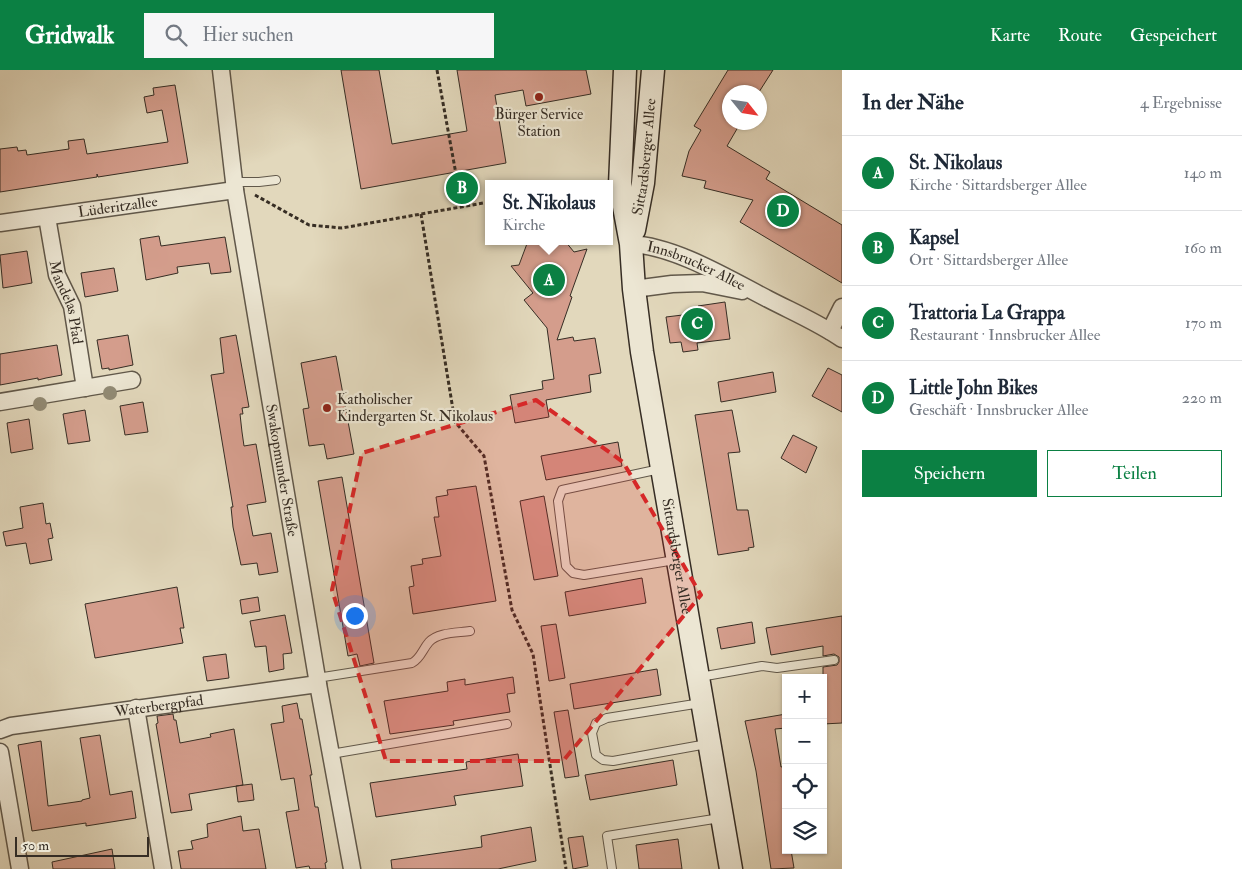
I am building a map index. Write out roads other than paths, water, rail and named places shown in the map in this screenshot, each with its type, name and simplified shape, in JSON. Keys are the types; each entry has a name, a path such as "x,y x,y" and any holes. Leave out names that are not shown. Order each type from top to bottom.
{"main road":[{"name":"Sittardsberger Allee","path":"625,70 620,185 631,244 634,289 642,352 731,869"},
{"name":"Sittardsberger Allee","path":"631,244 643,183 653,70"}],"street":[{"name":"Swakopmunder Straße","path":"221,70 235,186 317,681 352,869"},
{"name":"Lüderitzallee","path":"0,224 235,186"},
{"name":"Mandelas Pfad","path":"47,217 57,275 72,306 85,388"},
{"name":"Innsbrucker Allee","path":"631,244 645,244 688,260 759,294 836,335"},
{"name":"Innsbrucker Allee","path":"634,289 672,284 702,284 759,294"},
{"path":"836,335 842,307"},
{"path":"0,402 132,380"},
{"name":"Waterbergpfad","path":"0,730 11,726 317,681"},
{"path":"136,708 163,869"},
{"path":"0,752 20,869"}],"lane":[{"path":"235,186 276,180"},
{"path":"662,469 562,490 558,501 566,566 573,572 584,575 678,559"},
{"path":"317,681 412,663 421,656 428,643 434,638 470,631"},
{"path":"698,678 762,666 777,668 834,660"},
{"path":"702,703 607,718 596,723 592,733 596,755 603,760 613,761 709,743"},
{"path":"331,754 507,724"},
{"path":"612,869 606,836 722,818"}],"place":[{"name":"Bürger Service Station","path":"539,97"},
{"name":"Kapsel","path":"462,188"},
{"name":"Little John Bikes","path":"783,211"},
{"name":"St. Nikolaus","path":"549,280"},
{"name":"Trattoria La Grappa","path":"697,324"},
{"name":"Katholischer Kindergarten St. Nikolaus","path":"327,408"}]}
